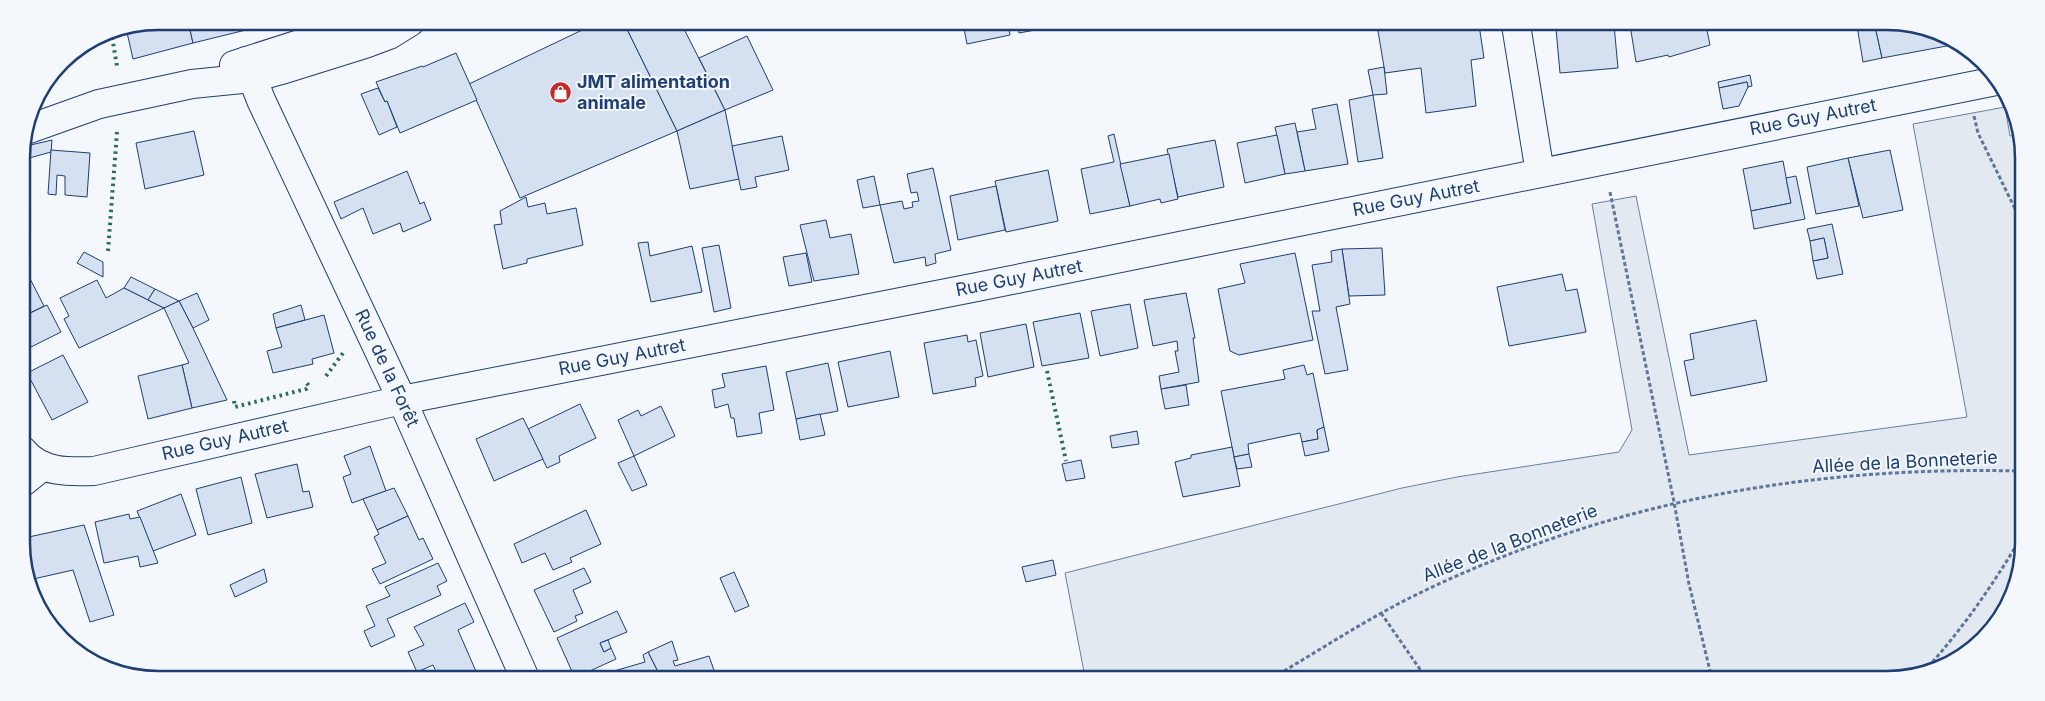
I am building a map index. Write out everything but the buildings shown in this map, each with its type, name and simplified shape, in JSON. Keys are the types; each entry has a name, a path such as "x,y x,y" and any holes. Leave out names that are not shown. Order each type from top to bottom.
{"street":[{"path":"249,70 348,30"},
{"path":"33,127 99,104 365,44 397,30"},
{"path":"1517,30 1540,173"},
{"name":"Rue de la Forêt","path":"249,70 402,400 522,671"},
{"name":"Rue Guy Autret","path":"30,467 59,471 94,471 402,400 1989,82"},
{"path":"40,108 99,104"}],"path":[{"path":"1968,86 1978,133 2015,209"},
{"path":"1603,159 1674,502 1688,584 1710,671"},
{"name":"Allée de la Bonneterie","path":"1284,670 1381,613 1456,576 1544,541 1612,518 1674,502 1744,488 1831,478 1909,473 2015,471"},
{"path":"1932,662 1952,641 1991,587 2015,548"},
{"path":"1381,613 1402,647 1421,671"}],"shaded area":[{"path":"2004,107 2010,136 2013,135 2015,150 2014,560 2011,576 1998,607 1983,627 1965,645 1951,654 1920,667 1895,671 1084,671 1065,573 1402,488 1457,477 1619,452 1632,430 1592,204 1636,196 1689,455 1967,417 1913,124"}],"hedge":[{"path":"112,39 117,66"},
{"path":"108,251 117,132"},
{"path":"326,376 343,353"},
{"path":"1047,371 1066,461"},
{"path":"234,401 235,407 306,389 309,386 306,382"}],"place":[{"name":"JMT alimentation animale","path":"561,92"}]}
